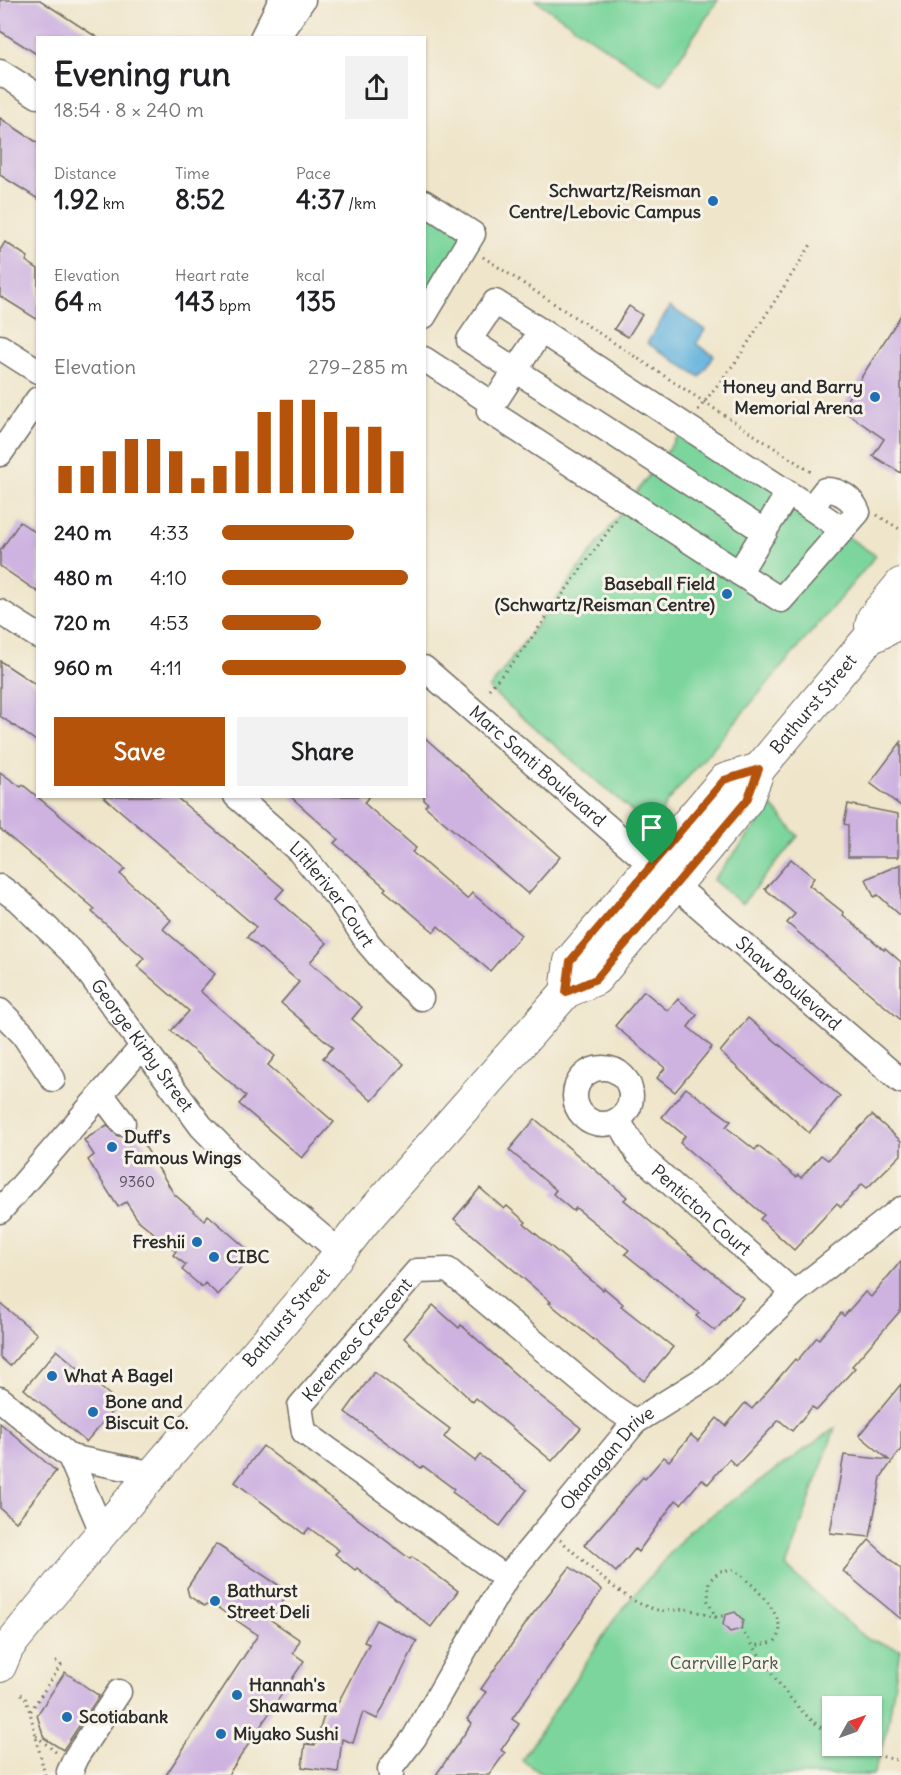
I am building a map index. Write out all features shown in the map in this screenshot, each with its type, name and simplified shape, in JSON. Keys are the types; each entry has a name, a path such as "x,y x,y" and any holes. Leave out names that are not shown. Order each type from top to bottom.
{"main road":[{"name":"Bathurst Street","path":"868,639 873,618 901,584"},
{"name":"Bathurst Street","path":"3,1655 340,1252 566,992 596,979 676,886 747,800 759,769 868,639 888,629 901,613"},
{"name":"Bathurst Street","path":"566,992 570,961 724,780 759,769"}],"street":[{"path":"263,36 281,0"},
{"path":"278,36 303,0"},
{"path":"0,72 36,95"},
{"path":"426,203 473,234 426,313"},
{"path":"541,331 515,370 489,411 781,600 843,530 541,331 495,302 469,340 515,370 765,532"},
{"path":"0,347 36,370"},
{"path":"426,360 494,404"},
{"path":"0,454 36,402"},
{"path":"739,573 788,493"},
{"path":"0,612 36,635"},
{"name":"Marc Santi Boulevard","path":"426,670 676,886"},
{"name":"Littleriver Court","path":"238,798 299,851 342,903 368,943 392,971 421,998"},
{"name":"George Kirby Street","path":"0,886 18,900 77,957 141,1048 201,1126 250,1176 340,1252"},
{"name":"Shaw Boulevard","path":"676,886 901,1082"},
{"path":"0,1011 23,1034 53,1079"},
{"path":"0,1211 141,1048"},
{"path":"101,1094 123,1123"},
{"name":"Penticton Court","path":"618,1120 638,1154 794,1293"},
{"name":"Okanagan Drive","path":"391,1775 390,1769 414,1738 506,1578 635,1422 707,1377 794,1293 901,1209"},
{"name":"Keremeos Crescent","path":"506,1578 304,1432 300,1406 417,1271 448,1270 606,1402 635,1422"},
{"path":"0,1399 70,1457 103,1534"},
{"path":"70,1457 155,1474"},
{"path":"62,1769 69,1772 75,1757 119,1692"}],"path":[{"path":"482,256 822,479"},
{"path":"872,511 901,530"},
{"path":"555,1536 627,1596 647,1606 660,1611 689,1610 716,1618 725,1615"},
{"path":"716,1618 708,1601 709,1581 720,1571 733,1570 762,1595 780,1627 780,1634 774,1642 754,1646"},
{"path":"741,1629 786,1693 822,1727"},
{"path":"30,1712 60,1665 52,1659"},
{"path":"21,1694 25,1697 30,1712 45,1774 62,1769"},
{"path":"36,1735 58,1754"},
{"path":"880,1756 901,1761"}],"green space":[{"path":"535,0 718,0 661,85"},
{"path":"426,209 469,237 426,307"},
{"name":"Baseball Field (Schwartz/Reisman Centre)","path":"685,427 876,556 667,802 653,829 489,689"},
{"path":"772,806 798,836 742,904 713,880"},
{"name":"Carrville Park","path":"835,1428 786,1567 865,1638 900,1649 888,1726 882,1746 882,1696 822,1696 822,1756 879,1756 873,1775 543,1775 522,1760 617,1615 689,1531"}],"water":[{"path":"670,307 705,330 696,344 714,355 700,377 647,343"}],"building":[{"path":"0,0 40,0 95,36 36,36 36,54 0,31"},
{"path":"0,118 36,142 36,198 0,175"},
{"path":"5,242 28,257 26,261 36,268 36,319 0,296 0,250"},
{"path":"629,306 642,315 628,337 614,329"},
{"name":"Honey and Barry Memorial Arena","path":"901,315 901,473 873,456 884,439 841,409"},
{"path":"20,522 36,533 36,591 0,566 0,551"},
{"path":"0,661 36,685 36,741 0,716"},
{"path":"426,739 560,857 528,894 425,806 428,803 424,800 426,798"},
{"path":"901,742 901,806 870,783"},
{"path":"0,772 21,787 23,785 125,869 120,874 171,920 163,929 215,974 200,991 275,1056 268,1065 334,1122 302,1158 239,1104 246,1096 171,1031 189,1011 137,966 144,958 92,912 95,909 0,829"},
{"path":"105,798 177,798 284,889 276,898 327,943 310,962 362,1007 352,1019 404,1064 372,1101 323,1058 333,1047 281,1003 299,982 247,937 256,927"},
{"path":"292,798 368,798 364,803 416,848 412,852 467,899 472,893 521,935 490,971 438,926 434,932 384,890 386,888 334,843 338,839"},
{"path":"848,804 898,814 898,857 848,857 848,825 844,824"},
{"path":"791,859 814,878 809,885 901,962 901,1020 787,923 795,914 765,889"},
{"path":"901,864 901,916 878,895 874,897 866,879"},
{"path":"644,991 668,1011 678,999 697,1015 688,1027 712,1047 675,1092 657,1078 665,1068 615,1026"},
{"path":"748,1018 840,1096 809,1133 720,1052"},
{"path":"686,1088 731,1121 726,1127 755,1150 758,1146 796,1177 798,1175 801,1178 821,1155 828,1160 872,1115 901,1141 901,1155 867,1188 862,1184 841,1207 837,1203 794,1250 760,1219 764,1215 680,1143 685,1136 662,1117"},
{"path":"535,1119 627,1197 624,1200 743,1298 715,1331 696,1316 699,1313 625,1254 629,1250 576,1208 573,1211 553,1194 556,1190 509,1150"},
{"path":"107,1125 118,1136 125,1137 135,1130 174,1194 204,1220 208,1215 253,1254 218,1295 205,1283 202,1287 182,1270 186,1265 173,1255 176,1251 138,1220 126,1202 118,1207 88,1160 94,1155 84,1140"},
{"path":"480,1188 504,1209 507,1206 526,1222 524,1224 673,1347 644,1381 549,1303 551,1302 454,1219"},
{"path":"901,1261 901,1310 852,1366 855,1368 817,1410 812,1407 792,1431 779,1420 736,1466 729,1459 708,1484 702,1479 681,1504 676,1500 638,1552 635,1549 616,1572 584,1545 643,1477 645,1479 664,1457 669,1461 691,1435 698,1441 717,1418 726,1426 745,1403 752,1409 795,1359 797,1361 841,1313 844,1316 865,1292 871,1297"},
{"path":"0,1303 37,1334 10,1366 0,1357"},
{"path":"433,1305 459,1328 461,1325 534,1391 581,1428 552,1461 476,1398 473,1402 404,1338"},
{"path":"57,1350 119,1403 86,1442 24,1389"},
{"path":"374,1372 450,1429 444,1437 475,1461 480,1455 527,1490 500,1526 452,1492 454,1489 423,1466 421,1468 345,1412"},
{"path":"901,1384 901,1449 881,1477 870,1537 830,1533 844,1455 889,1460 859,1435"},
{"path":"0,1423 56,1471 16,1522 0,1508"},
{"path":"263,1446 410,1559 412,1557 458,1591 431,1627 357,1568 355,1570 335,1554 339,1550 309,1528 304,1534 235,1482"},
{"path":"869,1540 901,1569 901,1619 843,1571"},
{"path":"216,1544 289,1592 271,1620 300,1640 293,1653 304,1661 228,1775 166,1775 258,1635 212,1604 204,1606 189,1596 187,1588"},
{"path":"570,1567 602,1590 512,1719 519,1724 501,1750 505,1753 489,1775 436,1775 472,1723 467,1719 486,1692 481,1689 529,1619"},
{"path":"735,1612 743,1620 741,1629 730,1632 723,1625 725,1615"},
{"path":"376,1620 417,1641 403,1669 377,1719 363,1712 353,1743 342,1739 338,1772 302,1767 305,1744 315,1745 326,1709 333,1712 369,1644 364,1642"},
{"path":"65,1672 99,1696 63,1750 44,1738 37,1715"}],"place":[{"name":"Schwartz/Reisman Centre/Lebovic Campus","path":"713,201"},
{"name":"Honey and Barry Memorial Arena","path":"875,397"},
{"name":"Baseball Field (Schwartz/Reisman Centre)","path":"727,594"},
{"name":"Duff's Famous Wings","path":"112,1147"},
{"name":"Freshii","path":"197,1242"},
{"name":"CIBC","path":"214,1257"},
{"name":"What A Bagel","path":"52,1376"},
{"name":"Bone and Biscuit Co.","path":"93,1412"},
{"name":"Bathurst Street Deli","path":"215,1601"},
{"name":"Hannah's Shawarma","path":"237,1695"},
{"name":"Scotiabank","path":"67,1717"},
{"name":"Miyako Sushi","path":"221,1734"}],"route":[{"path":"759,769 747,800 655,911 596,979 566,992 570,961 652,864 724,780 759,769"}]}
